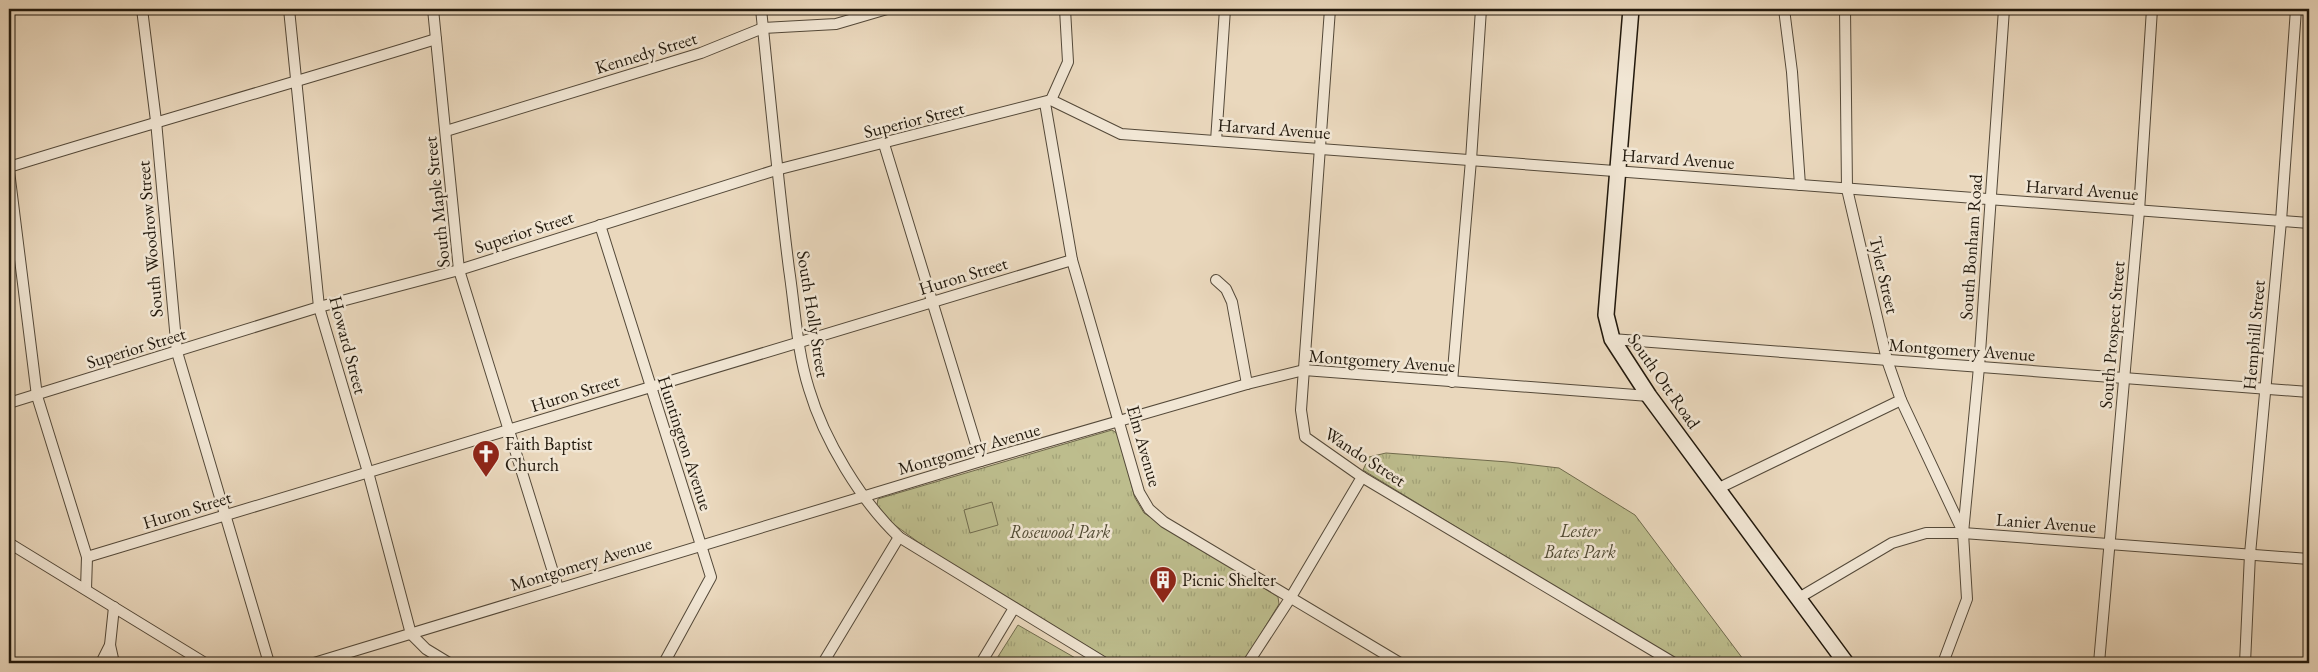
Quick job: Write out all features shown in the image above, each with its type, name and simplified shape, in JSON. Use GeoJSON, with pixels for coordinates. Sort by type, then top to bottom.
{"type":"FeatureCollection","features":[{"type":"Feature","properties":{"kind":"street","name":"South Woodrow Street"},"geometry":{"type":"LineString","coordinates":[[142,9],[156,121],[177,352],[270,663]]}},
{"type":"Feature","properties":{"kind":"street","name":"Howard Street"},"geometry":{"type":"LineString","coordinates":[[289,9],[318,307],[368,472],[411,634]]}},
{"type":"Feature","properties":{"kind":"street","name":"South Maple Street"},"geometry":{"type":"LineString","coordinates":[[433,9],[459,270],[558,588]]}},
{"type":"Feature","properties":{"kind":"street","name":"South Holly Street"},"geometry":{"type":"LineString","coordinates":[[761,9],[776,170],[799,342],[809,389],[824,430],[864,497],[885,523],[900,537],[1105,663]]}},
{"type":"Feature","properties":{"kind":"street","name":"Kennedy Street"},"geometry":{"type":"LineString","coordinates":[[446,132],[701,53],[763,28],[836,24],[887,9]]}},
{"type":"Feature","properties":{"kind":"street"},"geometry":{"type":"LineString","coordinates":[[1048,102],[1068,62],[1065,9]]}},
{"type":"Feature","properties":{"kind":"street"},"geometry":{"type":"LineString","coordinates":[[1216,141],[1225,9]]}},
{"type":"Feature","properties":{"kind":"street","name":"Wando Street"},"geometry":{"type":"LineString","coordinates":[[1330,9],[1301,410],[1305,438],[1362,477],[1674,663]]}},
{"type":"Feature","properties":{"kind":"street"},"geometry":{"type":"LineString","coordinates":[[1452,382],[1471,160],[1481,9]]}},
{"type":"Feature","properties":{"kind":"street","name":"South Ott Road"},"geometry":{"type":"LineString","coordinates":[[1630,9],[1619,171],[1606,316],[1612,339],[1649,396],[1846,663]]}},
{"type":"Feature","properties":{"kind":"street"},"geometry":{"type":"LineString","coordinates":[[1784,9],[1792,72],[1800,185]]}},
{"type":"Feature","properties":{"kind":"street","name":"Tyler Street"},"geometry":{"type":"LineString","coordinates":[[1846,9],[1847,189],[1887,360],[1901,400],[1963,533]]}},
{"type":"Feature","properties":{"kind":"street","name":"South Bonham Road"},"geometry":{"type":"LineString","coordinates":[[1943,663],[1967,599],[1963,533],[1979,367],[2004,9]]}},
{"type":"Feature","properties":{"kind":"street","name":"South Prospect Street"},"geometry":{"type":"LineString","coordinates":[[2099,663],[2139,211],[2152,9]]}},
{"type":"Feature","properties":{"kind":"street","name":"Hemphill Street"},"geometry":{"type":"LineString","coordinates":[[2245,663],[2250,554],[2258,491],[2265,389],[2281,221],[2296,9]]}},
{"type":"Feature","properties":{"kind":"street"},"geometry":{"type":"LineString","coordinates":[[86,589],[87,557],[37,396],[9,169],[156,121],[296,82],[436,39]]}},
{"type":"Feature","properties":{"kind":"street","name":"Harvard Avenue"},"geometry":{"type":"LineString","coordinates":[[1048,102],[1121,134],[2309,224]]}},
{"type":"Feature","properties":{"kind":"street","name":"Superior Street"},"geometry":{"type":"LineString","coordinates":[[9,404],[318,307],[459,270],[776,170],[1048,102]]}},
{"type":"Feature","properties":{"kind":"street","name":"Elm Avenue"},"geometry":{"type":"LineString","coordinates":[[1048,102],[1072,260],[1139,492],[1149,509],[1164,522],[1400,663]]}},
{"type":"Feature","properties":{"kind":"street"},"geometry":{"type":"LineString","coordinates":[[884,144],[981,461]]}},
{"type":"Feature","properties":{"kind":"street","name":"Huntington Avenue"},"geometry":{"type":"LineString","coordinates":[[600,224],[711,578],[664,663]]}},
{"type":"Feature","properties":{"kind":"street","name":"Huron Street"},"geometry":{"type":"LineString","coordinates":[[87,557],[1072,260]]}},
{"type":"Feature","properties":{"kind":"street"},"geometry":{"type":"LineString","coordinates":[[1216,280],[1226,289],[1232,302],[1247,384]]}},
{"type":"Feature","properties":{"kind":"street","name":"Montgomery Avenue"},"geometry":{"type":"LineString","coordinates":[[1612,339],[2309,392]]}},
{"type":"Feature","properties":{"kind":"street","name":"Montgomery Avenue"},"geometry":{"type":"LineString","coordinates":[[314,663],[981,461],[1247,384],[1304,370],[1649,396]]}},
{"type":"Feature","properties":{"kind":"street"},"geometry":{"type":"LineString","coordinates":[[1717,489],[1901,400]]}},
{"type":"Feature","properties":{"kind":"street"},"geometry":{"type":"LineString","coordinates":[[1248,663],[1291,597],[1362,477]]}},
{"type":"Feature","properties":{"kind":"street","name":"Lanier Avenue"},"geometry":{"type":"LineString","coordinates":[[1797,598],[1892,543],[1926,532],[1963,533],[2309,559]]}},
{"type":"Feature","properties":{"kind":"street"},"geometry":{"type":"LineString","coordinates":[[823,663],[900,537]]}},
{"type":"Feature","properties":{"kind":"street"},"geometry":{"type":"LineString","coordinates":[[9,544],[205,663]]}},
{"type":"Feature","properties":{"kind":"street"},"geometry":{"type":"LineString","coordinates":[[114,607],[110,645],[114,663]]}},
{"type":"Feature","properties":{"kind":"street"},"geometry":{"type":"LineString","coordinates":[[981,663],[1014,608]]}},
{"type":"Feature","properties":{"kind":"street"},"geometry":{"type":"LineString","coordinates":[[411,634],[426,649],[449,663]]}},
{"type":"Feature","properties":{"kind":"street"},"geometry":{"type":"LineString","coordinates":[[101,663],[110,645]]}},
{"type":"Feature","properties":{"kind":"green space","name":"Rosewood Park"},"geometry":{"type":"Polygon","coordinates":[[[1112,430],[1118,434],[1135,498],[1144,513],[1278,597],[1279,604],[1243,663],[1115,663],[929,550],[892,523],[877,505],[878,499],[881,498],[1112,430]]]}},
{"type":"Feature","properties":{"kind":"green space","name":"Lester Bates Park"},"geometry":{"type":"Polygon","coordinates":[[[1386,453],[1508,462],[1559,468],[1635,515],[1746,663],[1679,663],[1363,470],[1369,457],[1386,453]]]}},
{"type":"Feature","properties":{"kind":"green space"},"geometry":{"type":"Polygon","coordinates":[[[992,502],[998,525],[970,533],[964,510],[992,502]]]}},
{"type":"Feature","properties":{"kind":"green space"},"geometry":{"type":"Polygon","coordinates":[[[1018,625],[1084,663],[994,663],[1018,625]]]}},
{"type":"Feature","properties":{"kind":"place","name":"Faith Baptist Church"},"geometry":{"type":"Point","coordinates":[486,478]}},
{"type":"Feature","properties":{"kind":"place","name":"Picnic Shelter"},"geometry":{"type":"Point","coordinates":[1163,604]}}]}
